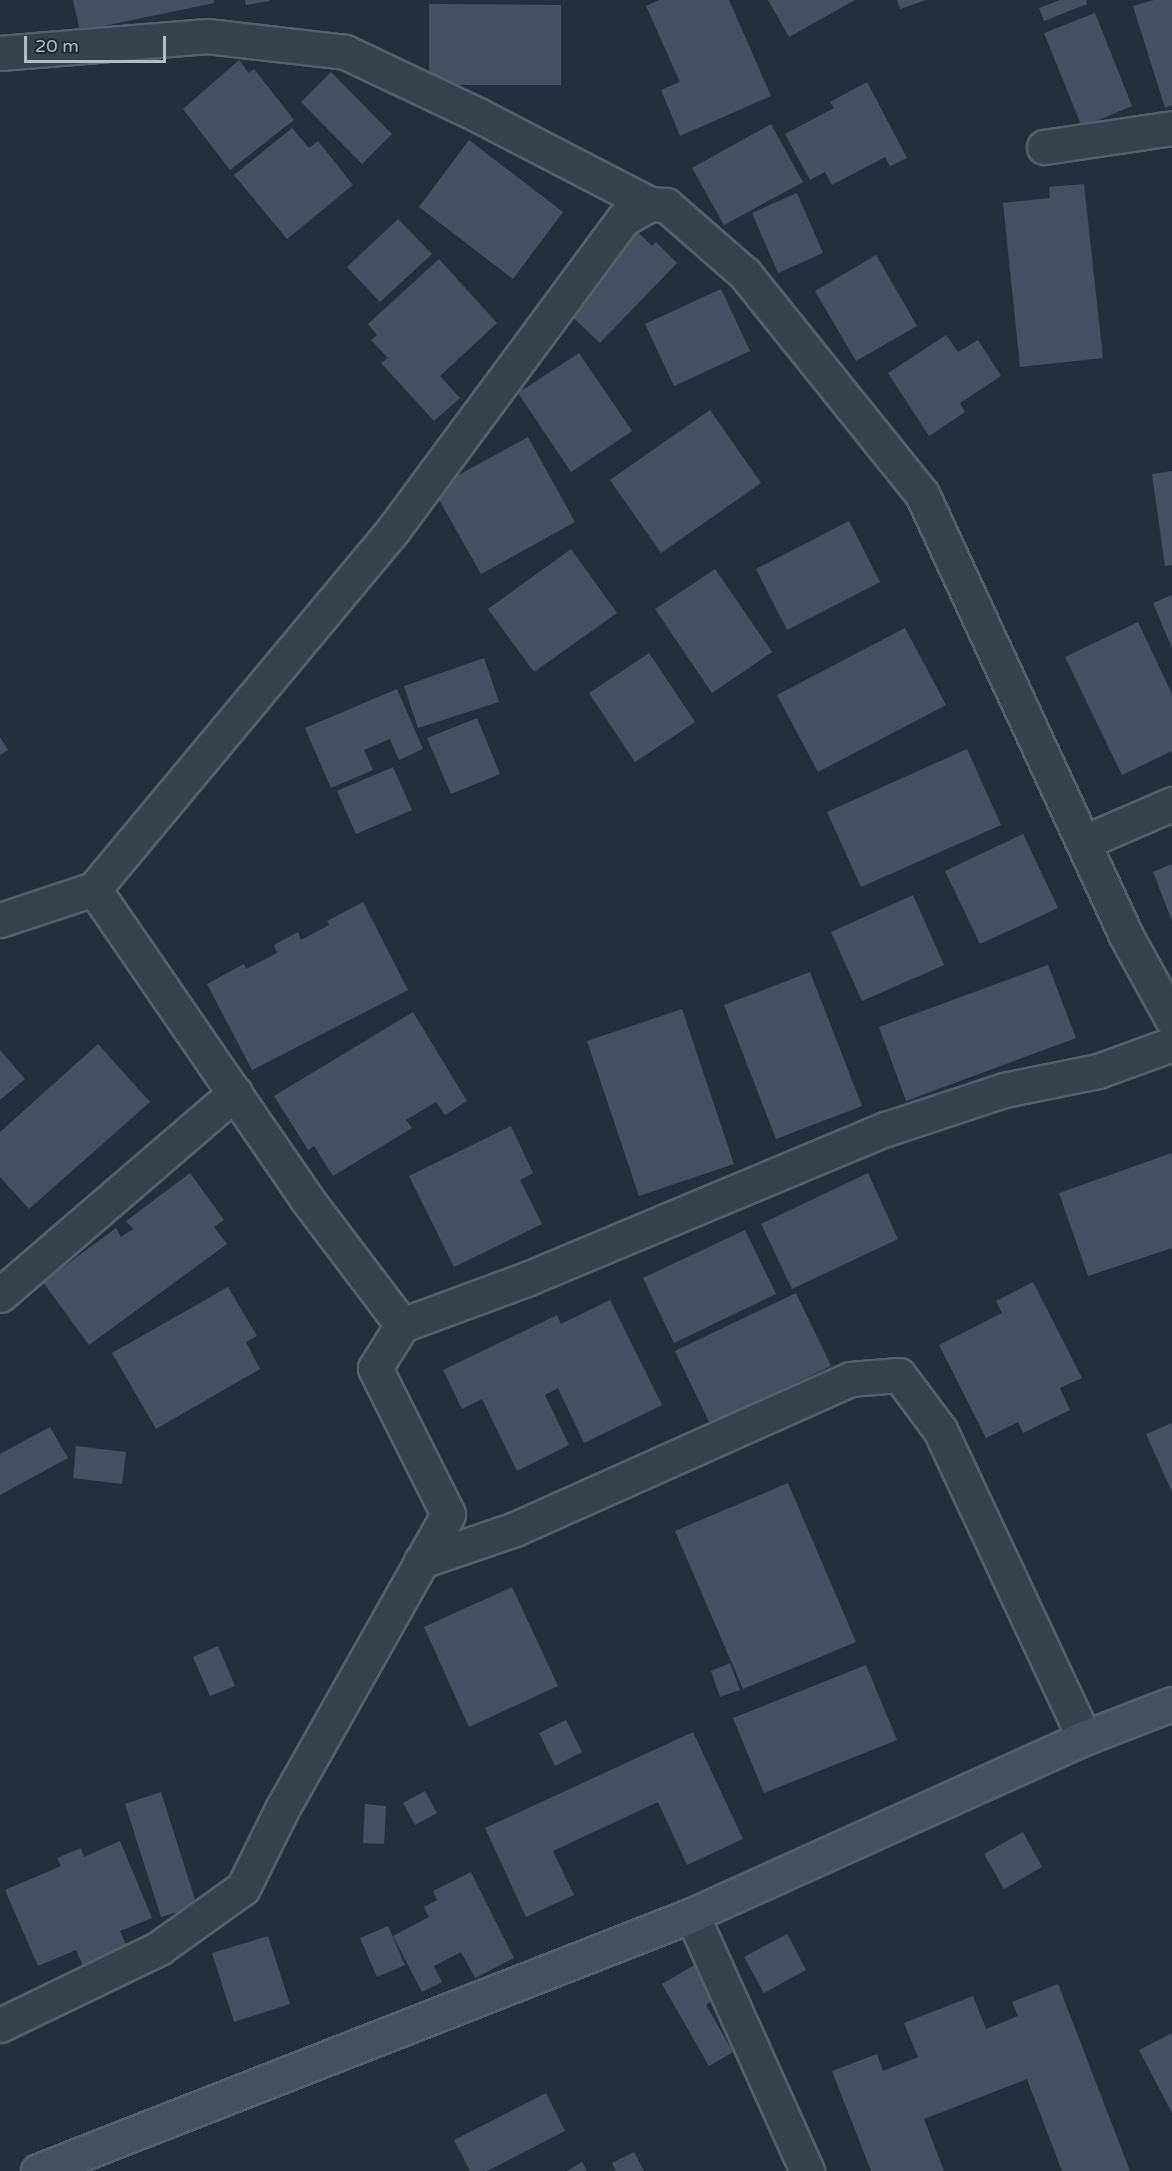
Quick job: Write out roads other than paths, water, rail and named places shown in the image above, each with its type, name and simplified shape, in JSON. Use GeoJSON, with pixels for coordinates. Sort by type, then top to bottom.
{"type":"FeatureCollection","features":[{"type":"Feature","properties":{"kind":"street"},"geometry":{"type":"LineString","coordinates":[[0,53],[207,36],[345,52],[478,115],[650,204],[666,205],[745,274],[922,494],[1125,934],[1172,1019]]}},
{"type":"Feature","properties":{"kind":"street"},"geometry":{"type":"LineString","coordinates":[[1044,147],[1172,128]]}},
{"type":"Feature","properties":{"kind":"street"},"geometry":{"type":"LineString","coordinates":[[0,920],[94,889],[393,530],[623,219],[650,204]]}},
{"type":"Feature","properties":{"kind":"street"},"geometry":{"type":"LineString","coordinates":[[1084,842],[1172,804]]}},
{"type":"Feature","properties":{"kind":"street"},"geometry":{"type":"LineString","coordinates":[[94,889],[306,1198],[402,1325]]}},
{"type":"Feature","properties":{"kind":"street"},"geometry":{"type":"LineString","coordinates":[[0,2025],[159,1948],[243,1888],[282,1809],[448,1514],[375,1368],[402,1325],[529,1278],[886,1129],[1005,1090],[1098,1071],[1172,1044]]}},
{"type":"Feature","properties":{"kind":"street"},"geometry":{"type":"LineString","coordinates":[[0,1295],[235,1093]]}},
{"type":"Feature","properties":{"kind":"street"},"geometry":{"type":"LineString","coordinates":[[421,1561],[515,1529],[850,1379],[899,1375],[940,1430],[1084,1738]]}},
{"type":"Feature","properties":{"kind":"street"},"geometry":{"type":"LineString","coordinates":[[38,2171],[692,1915],[1084,1738],[1172,1704]]}},
{"type":"Feature","properties":{"kind":"street"},"geometry":{"type":"LineString","coordinates":[[692,1915],[807,2171]]}}]}
